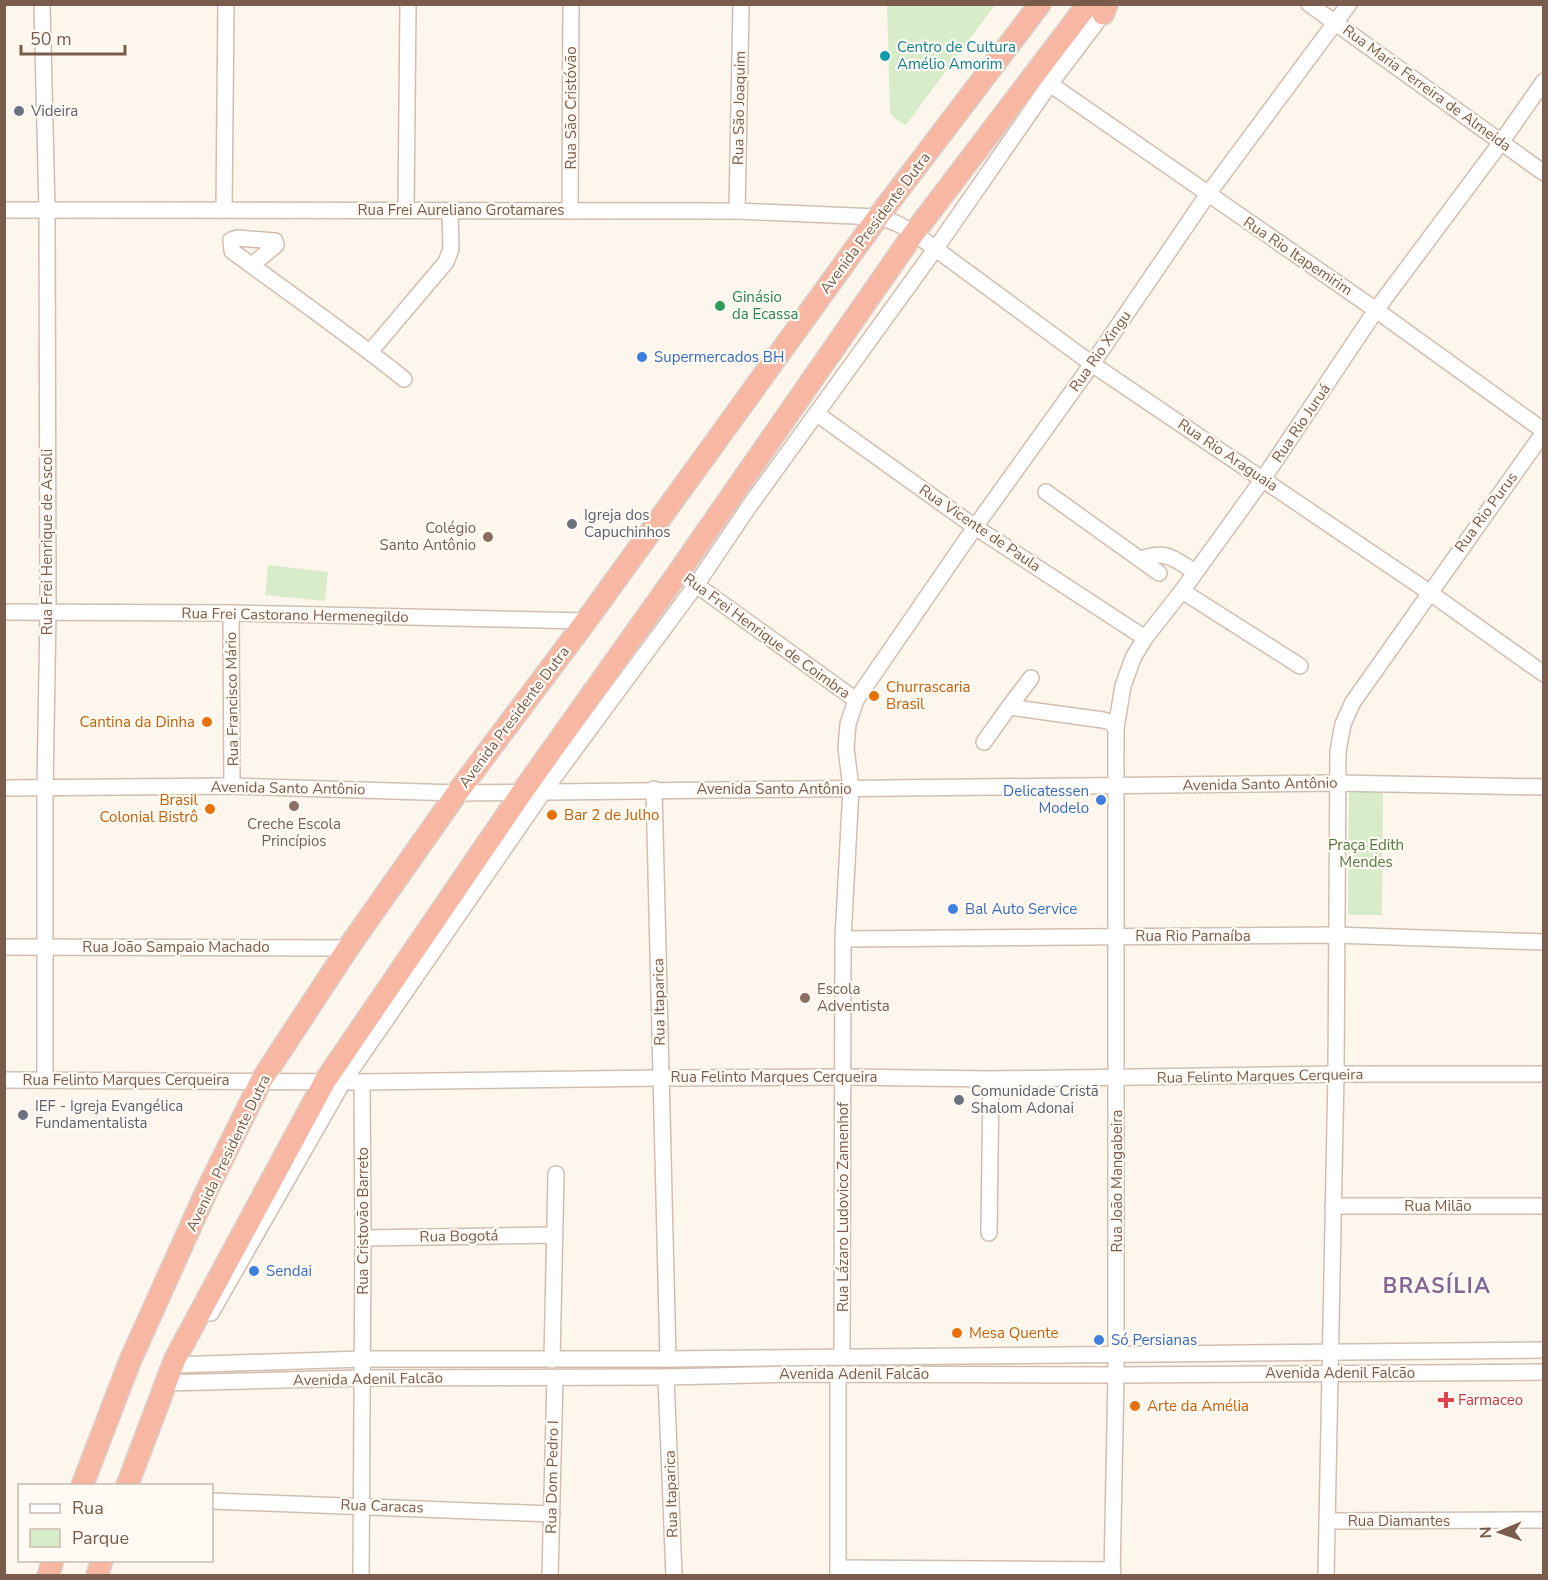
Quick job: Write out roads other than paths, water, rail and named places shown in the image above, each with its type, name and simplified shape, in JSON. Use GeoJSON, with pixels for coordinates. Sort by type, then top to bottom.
{"type":"FeatureCollection","features":[{"type":"Feature","properties":{"kind":"highway","name":"Avenida Presidente Dutra"},"geometry":{"type":"LineString","coordinates":[[82,1484],[130,1361],[207,1190],[261,1081],[348,948],[457,793],[586,621],[878,217],[1040,4]]}},
{"type":"Feature","properties":{"kind":"highway"},"geometry":{"type":"LineString","coordinates":[[127,1484],[171,1369],[334,1082],[523,791],[678,573],[739,502],[851,325],[914,233],[1015,117],[1102,7]]}},
{"type":"Feature","properties":{"kind":"street","name":"Rua Frei Henrique de Ascoli"},"geometry":{"type":"LineString","coordinates":[[42,4],[47,210],[48,612],[45,788],[45,1080]]}},
{"type":"Feature","properties":{"kind":"street"},"geometry":{"type":"LineString","coordinates":[[224,210],[226,4]]}},
{"type":"Feature","properties":{"kind":"street"},"geometry":{"type":"LineString","coordinates":[[406,210],[408,4]]}},
{"type":"Feature","properties":{"kind":"street","name":"Rua São Cristóvão"},"geometry":{"type":"LineString","coordinates":[[570,210],[571,4]]}},
{"type":"Feature","properties":{"kind":"street","name":"Rua São Joaquim"},"geometry":{"type":"LineString","coordinates":[[737,211],[741,4]]}},
{"type":"Feature","properties":{"kind":"street","name":"Rua Maria Ferreira de Almeida"},"geometry":{"type":"LineString","coordinates":[[1309,4],[1544,172]]}},
{"type":"Feature","properties":{"kind":"street","name":"Rua Rio Xingu"},"geometry":{"type":"LineString","coordinates":[[856,700],[975,526],[1092,364],[1208,194],[1349,4]]}},
{"type":"Feature","properties":{"kind":"street"},"geometry":{"type":"LineString","coordinates":[[334,1082],[696,585],[739,502],[817,414],[936,248],[1015,117],[1050,84],[1102,7]]}},
{"type":"Feature","properties":{"kind":"street","name":"Rua Rio Juruá"},"geometry":{"type":"LineString","coordinates":[[1116,786],[1116,728],[1123,686],[1133,658],[1145,638],[1263,479],[1376,310],[1544,81]]}},
{"type":"Feature","properties":{"kind":"street","name":"Rua Rio Itapemirim"},"geometry":{"type":"LineString","coordinates":[[1050,84],[1376,310],[1544,431]]}},
{"type":"Feature","properties":{"kind":"street","name":"Rua Frei Aureliano Grotamares"},"geometry":{"type":"LineString","coordinates":[[4,210],[737,211],[878,217],[896,223],[914,233]]}},
{"type":"Feature","properties":{"kind":"street"},"geometry":{"type":"LineString","coordinates":[[370,352],[446,262],[451,249],[450,211]]}},
{"type":"Feature","properties":{"kind":"street","name":"Rua Rio Araguaia"},"geometry":{"type":"LineString","coordinates":[[914,233],[1092,364],[1429,592],[1544,674]]}},
{"type":"Feature","properties":{"kind":"street"},"geometry":{"type":"LineString","coordinates":[[252,265],[404,379]]}},
{"type":"Feature","properties":{"kind":"street"},"geometry":{"type":"LineString","coordinates":[[851,325],[870,341]]}},
{"type":"Feature","properties":{"kind":"street","name":"Rua Vicente de Paula"},"geometry":{"type":"LineString","coordinates":[[817,414],[975,526],[1145,638]]}},
{"type":"Feature","properties":{"kind":"street","name":"Rua Rio Purus"},"geometry":{"type":"LineString","coordinates":[[1326,1575],[1336,1074],[1337,783],[1338,751],[1343,724],[1353,702],[1544,431]]}},
{"type":"Feature","properties":{"kind":"street"},"geometry":{"type":"LineString","coordinates":[[1046,492],[1159,573]]}},
{"type":"Feature","properties":{"kind":"street"},"geometry":{"type":"LineString","coordinates":[[1140,559],[1153,554],[1168,555],[1195,572]]}},
{"type":"Feature","properties":{"kind":"street","name":"Rua Frei Henrique de Coimbra"},"geometry":{"type":"LineString","coordinates":[[678,573],[856,700]]}},
{"type":"Feature","properties":{"kind":"street"},"geometry":{"type":"LineString","coordinates":[[1182,591],[1300,666]]}},
{"type":"Feature","properties":{"kind":"street","name":"Rua Frei Castorano Hermenegildo"},"geometry":{"type":"LineString","coordinates":[[4,612],[231,613],[586,621]]}},
{"type":"Feature","properties":{"kind":"street","name":"Rua Francisco Mário"},"geometry":{"type":"LineString","coordinates":[[231,613],[232,786]]}},
{"type":"Feature","properties":{"kind":"street"},"geometry":{"type":"LineString","coordinates":[[984,742],[1031,678]]}},
{"type":"Feature","properties":{"kind":"street","name":"Rua Lázaro Ludovico Zamenhof"},"geometry":{"type":"LineString","coordinates":[[842,1356],[843,939],[851,788],[846,748],[848,724],[856,700]]}},
{"type":"Feature","properties":{"kind":"street"},"geometry":{"type":"LineString","coordinates":[[1010,706],[1103,720],[1116,728]]}},
{"type":"Feature","properties":{"kind":"street","name":"Avenida Santo Antônio"},"geometry":{"type":"LineString","coordinates":[[4,788],[232,786],[457,793],[1337,783],[1544,787]]}},
{"type":"Feature","properties":{"kind":"street","name":"Rua João Mangabeira"},"geometry":{"type":"LineString","coordinates":[[1112,1573],[1116,1375],[1116,786]]}},
{"type":"Feature","properties":{"kind":"street","name":"Rua Itaparica"},"geometry":{"type":"LineString","coordinates":[[654,789],[668,1359]]}},
{"type":"Feature","properties":{"kind":"street","name":"Rua Rio Parnaíba"},"geometry":{"type":"LineString","coordinates":[[843,939],[1336,935],[1544,942]]}},
{"type":"Feature","properties":{"kind":"street","name":"Rua João Sampaio Machado"},"geometry":{"type":"LineString","coordinates":[[4,947],[348,948]]}},
{"type":"Feature","properties":{"kind":"street","name":"Rua Felinto Marques Cerqueira"},"geometry":{"type":"LineString","coordinates":[[4,1080],[362,1082],[661,1078],[991,1079],[1336,1074],[1544,1074]]}},
{"type":"Feature","properties":{"kind":"street"},"geometry":{"type":"LineString","coordinates":[[989,1233],[991,1079]]}},
{"type":"Feature","properties":{"kind":"street","name":"Rua Cristovão Barreto"},"geometry":{"type":"LineString","coordinates":[[361,1575],[362,1082]]}},
{"type":"Feature","properties":{"kind":"street"},"geometry":{"type":"LineString","coordinates":[[552,1359],[556,1174]]}},
{"type":"Feature","properties":{"kind":"street","name":"Rua Milão"},"geometry":{"type":"LineString","coordinates":[[1334,1206],[1544,1206]]}},
{"type":"Feature","properties":{"kind":"street","name":"Rua Bogotá"},"geometry":{"type":"LineString","coordinates":[[363,1238],[554,1235]]}},
{"type":"Feature","properties":{"kind":"street","name":"Avenida Adenil Falcão"},"geometry":{"type":"LineString","coordinates":[[171,1369],[362,1359],[668,1359],[1544,1350]]}},
{"type":"Feature","properties":{"kind":"street"},"geometry":{"type":"LineString","coordinates":[[1423,1351],[1424,1372]]}},
{"type":"Feature","properties":{"kind":"street"},"geometry":{"type":"LineString","coordinates":[[938,1356],[938,1374]]}},
{"type":"Feature","properties":{"kind":"street"},"geometry":{"type":"LineString","coordinates":[[433,1360],[434,1378]]}},
{"type":"Feature","properties":{"kind":"street","name":"Avenida Adenil Falcão"},"geometry":{"type":"LineString","coordinates":[[171,1369],[363,1378],[1544,1372]]}},
{"type":"Feature","properties":{"kind":"street"},"geometry":{"type":"LineString","coordinates":[[838,1374],[838,1572],[1112,1573]]}},
{"type":"Feature","properties":{"kind":"street","name":"Rua Itaparica"},"geometry":{"type":"LineString","coordinates":[[666,1377],[674,1575]]}},
{"type":"Feature","properties":{"kind":"street","name":"Rua Dom Pedro I"},"geometry":{"type":"LineString","coordinates":[[550,1575],[555,1378]]}},
{"type":"Feature","properties":{"kind":"street","name":"Rua Caracas"},"geometry":{"type":"LineString","coordinates":[[213,1501],[552,1514]]}},
{"type":"Feature","properties":{"kind":"street","name":"Rua Diamantes"},"geometry":{"type":"LineString","coordinates":[[1327,1521],[1544,1520]]}},
{"type":"Feature","properties":{"kind":"place","name":"Centro de Cultura Amélio Amorim"},"geometry":{"type":"Point","coordinates":[885,56]}},
{"type":"Feature","properties":{"kind":"place","name":"Videira"},"geometry":{"type":"Point","coordinates":[19,111]}},
{"type":"Feature","properties":{"kind":"place","name":"Ginásio da Ecassa"},"geometry":{"type":"Point","coordinates":[720,306]}},
{"type":"Feature","properties":{"kind":"place","name":"Supermercados BH"},"geometry":{"type":"Point","coordinates":[642,357]}},
{"type":"Feature","properties":{"kind":"place","name":"Igreja dos Capuchinhos"},"geometry":{"type":"Point","coordinates":[572,524]}},
{"type":"Feature","properties":{"kind":"place","name":"Colégio Santo Antônio"},"geometry":{"type":"Point","coordinates":[488,537]}},
{"type":"Feature","properties":{"kind":"place","name":"Churrascaria Brasil"},"geometry":{"type":"Point","coordinates":[874,696]}},
{"type":"Feature","properties":{"kind":"place","name":"Cantina da Dinha"},"geometry":{"type":"Point","coordinates":[207,722]}},
{"type":"Feature","properties":{"kind":"place","name":"Delicatessen Modelo"},"geometry":{"type":"Point","coordinates":[1101,800]}},
{"type":"Feature","properties":{"kind":"place","name":"Creche Escola Princípios"},"geometry":{"type":"Point","coordinates":[294,806]}},
{"type":"Feature","properties":{"kind":"place","name":"Brasil Colonial Bistrô"},"geometry":{"type":"Point","coordinates":[210,809]}},
{"type":"Feature","properties":{"kind":"place","name":"Bar 2 de Julho"},"geometry":{"type":"Point","coordinates":[552,815]}},
{"type":"Feature","properties":{"kind":"place","name":"Bal Auto Service"},"geometry":{"type":"Point","coordinates":[953,909]}},
{"type":"Feature","properties":{"kind":"place","name":"Escola Adventista"},"geometry":{"type":"Point","coordinates":[805,998]}},
{"type":"Feature","properties":{"kind":"place","name":"Comunidade Cristã Shalom Adonai"},"geometry":{"type":"Point","coordinates":[959,1100]}},
{"type":"Feature","properties":{"kind":"place","name":"IEF - Igreja Evangélica Fundamentalista"},"geometry":{"type":"Point","coordinates":[23,1115]}},
{"type":"Feature","properties":{"kind":"place","name":"Sendai"},"geometry":{"type":"Point","coordinates":[254,1271]}},
{"type":"Feature","properties":{"kind":"place","name":"Mesa Quente"},"geometry":{"type":"Point","coordinates":[957,1333]}},
{"type":"Feature","properties":{"kind":"place","name":"Só Persianas"},"geometry":{"type":"Point","coordinates":[1099,1340]}},
{"type":"Feature","properties":{"kind":"place","name":"Farmaceo"},"geometry":{"type":"Point","coordinates":[1446,1400]}},
{"type":"Feature","properties":{"kind":"place","name":"Arte da Amélia"},"geometry":{"type":"Point","coordinates":[1135,1406]}},
{"type":"Feature","properties":{"kind":"district","name":"BRASÍLIA"},"geometry":{"type":"Point","coordinates":[1437,1286]}},
{"type":"Feature","properties":{"kind":"park label","name":"Praça Edith Mendes"},"geometry":{"type":"Point","coordinates":[1366,854]}}]}
